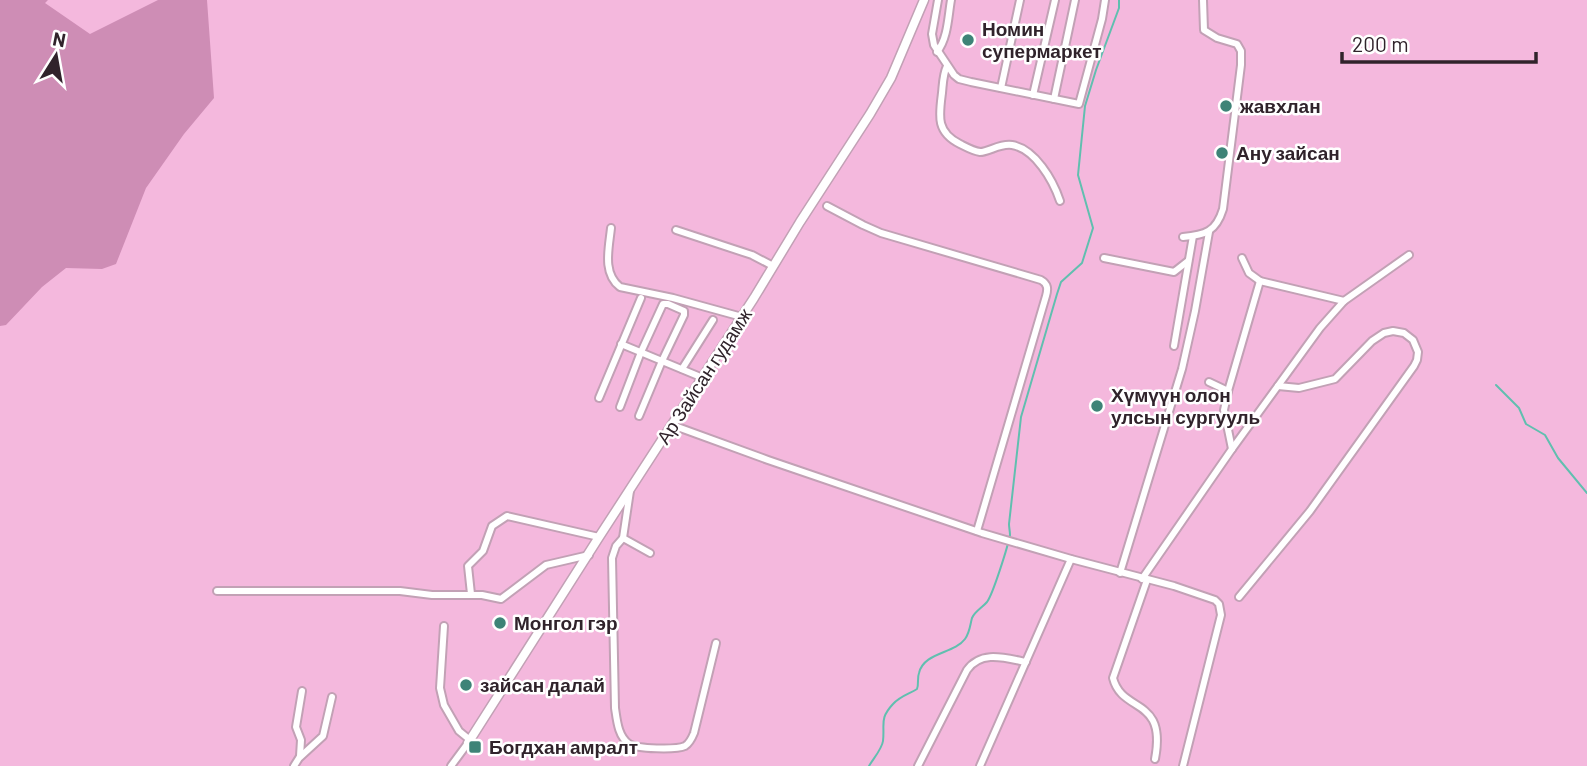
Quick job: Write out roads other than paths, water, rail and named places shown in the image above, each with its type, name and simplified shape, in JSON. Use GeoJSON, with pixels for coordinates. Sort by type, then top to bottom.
{"type":"FeatureCollection","features":[{"type":"Feature","properties":{"kind":"street","name":"Ар Зайсан гудамж"},"geometry":{"type":"LineString","coordinates":[[469,741],[742,317],[888,84],[924,0]]}},
{"type":"Feature","properties":{"kind":"street"},"geometry":{"type":"LineString","coordinates":[[939,0],[932,38],[937,52],[959,79],[1079,104],[1105,0]]}},
{"type":"Feature","properties":{"kind":"street"},"geometry":{"type":"LineString","coordinates":[[937,52],[942,46],[951,0]]}},
{"type":"Feature","properties":{"kind":"street"},"geometry":{"type":"LineString","coordinates":[[1001,88],[1020,0]]}},
{"type":"Feature","properties":{"kind":"street"},"geometry":{"type":"LineString","coordinates":[[1033,94],[1055,0]]}},
{"type":"Feature","properties":{"kind":"street"},"geometry":{"type":"LineString","coordinates":[[1054,99],[1075,0]]}},
{"type":"Feature","properties":{"kind":"street"},"geometry":{"type":"LineString","coordinates":[[1183,237],[1209,232],[1219,222],[1223,209],[1241,51],[1237,44],[1217,38],[1204,30],[1203,0]]}},
{"type":"Feature","properties":{"kind":"street"},"geometry":{"type":"LineString","coordinates":[[947,66],[940,112],[946,135],[978,151],[984,152],[993,146],[1011,144],[1026,151],[1042,165],[1060,201]]}},
{"type":"Feature","properties":{"kind":"street"},"geometry":{"type":"LineString","coordinates":[[827,206],[881,233],[1045,282],[1046,296],[977,531]]}},
{"type":"Feature","properties":{"kind":"street"},"geometry":{"type":"LineString","coordinates":[[611,228],[609,276],[620,287],[742,317]]}},
{"type":"Feature","properties":{"kind":"street"},"geometry":{"type":"LineString","coordinates":[[676,230],[752,255],[773,266]]}},
{"type":"Feature","properties":{"kind":"street"},"geometry":{"type":"LineString","coordinates":[[1120,573],[1182,369],[1209,232]]}},
{"type":"Feature","properties":{"kind":"street"},"geometry":{"type":"LineString","coordinates":[[1174,346],[1193,236]]}},
{"type":"Feature","properties":{"kind":"street"},"geometry":{"type":"LineString","coordinates":[[1155,759],[1155,724],[1150,714],[1116,688],[1113,678],[1144,580],[1320,328],[1344,301],[1409,255]]}},
{"type":"Feature","properties":{"kind":"street"},"geometry":{"type":"LineString","coordinates":[[1104,258],[1174,272],[1189,260]]}},
{"type":"Feature","properties":{"kind":"street"},"geometry":{"type":"LineString","coordinates":[[1242,258],[1249,273],[1260,281],[1344,301]]}},
{"type":"Feature","properties":{"kind":"street"},"geometry":{"type":"LineString","coordinates":[[1233,449],[1224,410],[1227,391],[1260,281]]}},
{"type":"Feature","properties":{"kind":"street"},"geometry":{"type":"LineString","coordinates":[[599,398],[642,298]]}},
{"type":"Feature","properties":{"kind":"street"},"geometry":{"type":"LineString","coordinates":[[620,407],[663,304],[668,304],[685,313],[639,416]]}},
{"type":"Feature","properties":{"kind":"street"},"geometry":{"type":"LineString","coordinates":[[682,369],[713,320]]}},
{"type":"Feature","properties":{"kind":"street"},"geometry":{"type":"LineString","coordinates":[[1239,597],[1310,511],[1413,366],[1418,356],[1417,348],[1411,337],[1404,333],[1387,332],[1372,341],[1335,379],[1299,388],[1278,386]]}},
{"type":"Feature","properties":{"kind":"street"},"geometry":{"type":"LineString","coordinates":[[621,344],[703,378]]}},
{"type":"Feature","properties":{"kind":"street"},"geometry":{"type":"LineString","coordinates":[[1209,382],[1227,391]]}},
{"type":"Feature","properties":{"kind":"street"},"geometry":{"type":"LineString","coordinates":[[672,425],[1001,539],[1174,586],[1215,600],[1221,610],[1183,766]]}},
{"type":"Feature","properties":{"kind":"street"},"geometry":{"type":"LineString","coordinates":[[631,489],[623,538],[616,546],[612,558],[615,708],[621,734],[629,744],[640,748],[683,747],[690,742],[716,643]]}},
{"type":"Feature","properties":{"kind":"street"},"geometry":{"type":"LineString","coordinates":[[471,594],[468,566],[484,551],[492,526],[507,516],[599,537]]}},
{"type":"Feature","properties":{"kind":"street"},"geometry":{"type":"LineString","coordinates":[[623,538],[650,553]]}},
{"type":"Feature","properties":{"kind":"street"},"geometry":{"type":"LineString","coordinates":[[217,591],[400,591],[432,595],[471,594],[501,599],[545,565],[589,555]]}},
{"type":"Feature","properties":{"kind":"street"},"geometry":{"type":"LineString","coordinates":[[979,766],[1071,559]]}},
{"type":"Feature","properties":{"kind":"street"},"geometry":{"type":"LineString","coordinates":[[444,626],[440,688],[444,705],[458,731],[469,741],[451,766]]}},
{"type":"Feature","properties":{"kind":"street"},"geometry":{"type":"LineString","coordinates":[[918,766],[972,664],[987,657],[1026,662]]}},
{"type":"Feature","properties":{"kind":"street"},"geometry":{"type":"LineString","coordinates":[[299,758],[301,740],[296,727],[302,691]]}},
{"type":"Feature","properties":{"kind":"street"},"geometry":{"type":"LineString","coordinates":[[294,766],[323,736],[332,697]]}},
{"type":"Feature","properties":{"kind":"waterway"},"geometry":{"type":"LineString","coordinates":[[869,766],[882,744],[884,718],[889,709],[899,699],[917,689],[919,673],[927,661],[954,648],[965,639],[972,618],[987,602],[1000,570],[1010,535],[1021,417],[1061,282],[1082,263],[1093,228],[1078,175],[1085,106],[1119,8],[1119,0]]}},
{"type":"Feature","properties":{"kind":"waterway"},"geometry":{"type":"LineString","coordinates":[[1496,385],[1519,408],[1526,424],[1545,435],[1558,458],[1587,493]]}},
{"type":"Feature","properties":{"kind":"place","name":"Номин супермаркет"},"geometry":{"type":"Point","coordinates":[968,40]}},
{"type":"Feature","properties":{"kind":"place","name":"жавхлан"},"geometry":{"type":"Point","coordinates":[1226,106]}},
{"type":"Feature","properties":{"kind":"place","name":"Ану зайсан"},"geometry":{"type":"Point","coordinates":[1222,153]}},
{"type":"Feature","properties":{"kind":"place","name":"Хүмүүн олон улсын сургууль"},"geometry":{"type":"Point","coordinates":[1097,406]}},
{"type":"Feature","properties":{"kind":"place","name":"Монгол гэр"},"geometry":{"type":"Point","coordinates":[500,623]}},
{"type":"Feature","properties":{"kind":"place","name":"зайсан далай"},"geometry":{"type":"Point","coordinates":[466,685]}},
{"type":"Feature","properties":{"kind":"place","name":"Богдхан амралт"},"geometry":{"type":"Point","coordinates":[475,747]}}]}
